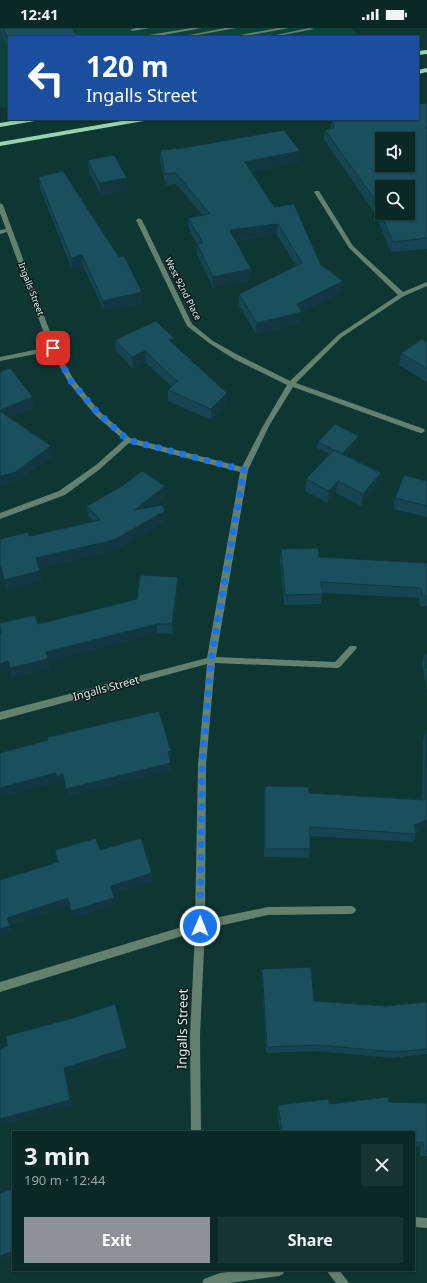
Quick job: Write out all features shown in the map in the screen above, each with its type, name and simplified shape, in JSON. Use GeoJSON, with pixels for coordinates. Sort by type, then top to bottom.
{"type":"FeatureCollection","features":[{"type":"Feature","properties":{"kind":"main road"},"geometry":{"type":"LineString","coordinates":[[0,125],[29,120]]}},
{"type":"Feature","properties":{"kind":"main road"},"geometry":{"type":"LineString","coordinates":[[0,144],[138,120]]}},
{"type":"Feature","properties":{"kind":"street"},"geometry":{"type":"LineString","coordinates":[[132,30],[148,28]]}},
{"type":"Feature","properties":{"kind":"street"},"geometry":{"type":"LineString","coordinates":[[149,36],[200,28]]}},
{"type":"Feature","properties":{"kind":"street"},"geometry":{"type":"LineString","coordinates":[[184,36],[234,28]]}},
{"type":"Feature","properties":{"kind":"street"},"geometry":{"type":"LineString","coordinates":[[237,36],[287,28]]}},
{"type":"Feature","properties":{"kind":"street"},"geometry":{"type":"LineString","coordinates":[[272,36],[312,29]]}},
{"type":"Feature","properties":{"kind":"street"},"geometry":{"type":"LineString","coordinates":[[317,192],[351,248],[402,295]]}},
{"type":"Feature","properties":{"kind":"street","name":"Ingalls Street"},"geometry":{"type":"LineString","coordinates":[[0,205],[53,348],[71,381],[98,413],[128,440],[244,470],[211,660],[202,765],[200,926],[195,1036],[196,1131]]}},
{"type":"Feature","properties":{"kind":"street","name":"West 92nd Place"},"geometry":{"type":"LineString","coordinates":[[139,220],[189,325],[211,342],[236,357],[292,384],[422,431]]}},
{"type":"Feature","properties":{"kind":"street"},"geometry":{"type":"LineString","coordinates":[[0,232],[9,230]]}},
{"type":"Feature","properties":{"kind":"street"},"geometry":{"type":"LineString","coordinates":[[244,470],[266,426],[292,384],[340,336],[402,295],[427,284]]}},
{"type":"Feature","properties":{"kind":"street"},"geometry":{"type":"LineString","coordinates":[[0,359],[53,348]]}},
{"type":"Feature","properties":{"kind":"street"},"geometry":{"type":"LineString","coordinates":[[0,516],[62,493],[98,467],[128,440]]}},
{"type":"Feature","properties":{"kind":"street","name":"Ingalls Street"},"geometry":{"type":"LineString","coordinates":[[0,716],[211,660],[337,665],[352,648]]}},
{"type":"Feature","properties":{"kind":"street"},"geometry":{"type":"LineString","coordinates":[[0,987],[200,926],[268,910],[351,910]]}},
{"type":"Feature","properties":{"kind":"street"},"geometry":{"type":"LineString","coordinates":[[415,1222],[427,1223]]}},
{"type":"Feature","properties":{"kind":"street"},"geometry":{"type":"LineString","coordinates":[[208,1283],[220,1277],[271,1271]]}},
{"type":"Feature","properties":{"kind":"street"},"geometry":{"type":"LineString","coordinates":[[333,1271],[343,1283]]}},
{"type":"Feature","properties":{"kind":"shaded area"},"geometry":{"type":"Polygon","coordinates":[[[0,28],[351,28],[359,36],[8,36],[8,107],[0,108],[0,28]]]}},
{"type":"Feature","properties":{"kind":"building"},"geometry":{"type":"Polygon","coordinates":[[[3,28],[72,28],[76,36],[8,36],[8,39],[3,28]]]}},
{"type":"Feature","properties":{"kind":"building"},"geometry":{"type":"Polygon","coordinates":[[[427,103],[427,127],[425,127],[427,129],[427,238],[393,242],[383,220],[415,220],[415,180],[375,180],[375,200],[325,130],[334,128],[332,120],[419,120],[419,104],[427,103]]]}},
{"type":"Feature","properties":{"kind":"building"},"geometry":{"type":"Polygon","coordinates":[[[284,130],[300,151],[245,162],[274,207],[294,204],[321,265],[343,281],[297,304],[302,312],[257,323],[239,294],[302,263],[278,224],[230,230],[251,269],[213,277],[197,244],[203,243],[188,218],[210,214],[176,173],[165,174],[160,150],[183,148],[284,130]]]}},
{"type":"Feature","properties":{"kind":"building"},"geometry":{"type":"Polygon","coordinates":[[[114,155],[127,178],[99,183],[88,160],[114,155]]]}},
{"type":"Feature","properties":{"kind":"building"},"geometry":{"type":"Polygon","coordinates":[[[63,171],[119,257],[124,256],[142,292],[103,301],[82,255],[71,258],[38,177],[63,171]]]}},
{"type":"Feature","properties":{"kind":"building"},"geometry":{"type":"Polygon","coordinates":[[[156,321],[174,338],[169,340],[227,393],[211,409],[168,390],[177,381],[145,351],[132,357],[115,340],[156,321]]]}},
{"type":"Feature","properties":{"kind":"building"},"geometry":{"type":"Polygon","coordinates":[[[422,339],[427,342],[427,369],[401,353],[422,339]]]}},
{"type":"Feature","properties":{"kind":"building"},"geometry":{"type":"Polygon","coordinates":[[[10,368],[33,397],[0,410],[0,372],[10,368]]]}},
{"type":"Feature","properties":{"kind":"building"},"geometry":{"type":"Polygon","coordinates":[[[0,411],[51,446],[14,473],[0,476],[0,411]]]}},
{"type":"Feature","properties":{"kind":"building"},"geometry":{"type":"Polygon","coordinates":[[[335,424],[359,436],[342,454],[318,442],[335,424]]]}},
{"type":"Feature","properties":{"kind":"building"},"geometry":{"type":"Polygon","coordinates":[[[334,450],[381,473],[363,494],[338,481],[329,491],[306,479],[334,450]]]}},
{"type":"Feature","properties":{"kind":"building"},"geometry":{"type":"Polygon","coordinates":[[[142,471],[165,486],[135,510],[162,505],[165,511],[114,540],[36,558],[40,571],[4,580],[1,567],[0,568],[0,539],[28,532],[30,536],[100,520],[87,506],[122,486],[142,471]]]}},
{"type":"Feature","properties":{"kind":"building"},"geometry":{"type":"Polygon","coordinates":[[[404,475],[427,481],[427,506],[395,498],[404,475]]]}},
{"type":"Feature","properties":{"kind":"building"},"geometry":{"type":"Polygon","coordinates":[[[318,548],[319,557],[427,563],[427,596],[422,596],[421,588],[321,582],[323,594],[285,595],[281,549],[318,548]]]}},
{"type":"Feature","properties":{"kind":"building"},"geometry":{"type":"Polygon","coordinates":[[[140,575],[178,577],[172,624],[157,624],[46,652],[48,659],[10,668],[8,661],[0,664],[0,623],[35,615],[38,624],[137,599],[140,575]]]}},
{"type":"Feature","properties":{"kind":"building"},"geometry":{"type":"Polygon","coordinates":[[[424,654],[427,654],[427,669],[424,654]]]}},
{"type":"Feature","properties":{"kind":"building"},"geometry":{"type":"Polygon","coordinates":[[[159,711],[171,751],[168,752],[171,763],[66,789],[63,774],[56,776],[56,773],[0,788],[0,753],[48,740],[48,737],[159,711]]]}},
{"type":"Feature","properties":{"kind":"building"},"geometry":{"type":"Polygon","coordinates":[[[426,730],[427,820],[414,825],[416,834],[310,827],[310,849],[265,849],[265,786],[309,787],[309,793],[425,800],[426,730]]]}},
{"type":"Feature","properties":{"kind":"building"},"geometry":{"type":"Polygon","coordinates":[[[96,838],[100,850],[141,838],[152,873],[111,886],[114,898],[71,911],[68,898],[7,918],[10,926],[0,929],[0,880],[58,862],[55,850],[96,838]]]}},
{"type":"Feature","properties":{"kind":"building"},"geometry":{"type":"Polygon","coordinates":[[[311,967],[314,1001],[385,1006],[427,1002],[427,1049],[394,1052],[318,1045],[267,1047],[262,969],[311,967]]]}},
{"type":"Feature","properties":{"kind":"building"},"geometry":{"type":"Polygon","coordinates":[[[115,1004],[127,1048],[64,1068],[70,1100],[0,1119],[0,1049],[7,1046],[6,1036],[73,1018],[115,1004]]]}},
{"type":"Feature","properties":{"kind":"building"},"geometry":{"type":"Polygon","coordinates":[[[388,1097],[389,1102],[427,1103],[427,1151],[424,1151],[423,1142],[415,1143],[415,1131],[282,1131],[278,1105],[329,1099],[329,1104],[388,1097]]]}},
{"type":"Feature","properties":{"kind":"building"},"geometry":{"type":"Polygon","coordinates":[[[12,1189],[12,1251],[0,1256],[0,1193],[12,1189]]]}},
{"type":"Feature","properties":{"kind":"route"},"geometry":{"type":"LineString","coordinates":[[53,348],[71,381],[98,413],[128,440],[244,470],[211,660],[202,765],[200,926]]}}]}
